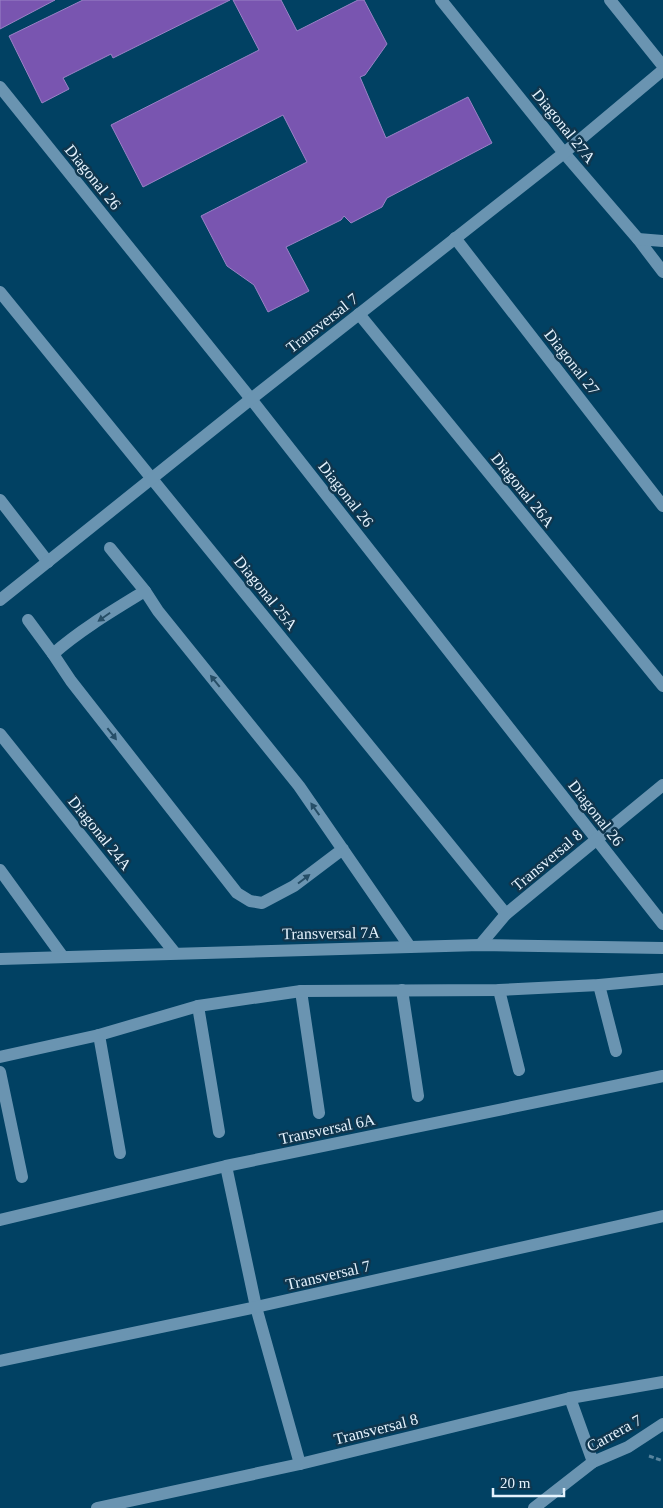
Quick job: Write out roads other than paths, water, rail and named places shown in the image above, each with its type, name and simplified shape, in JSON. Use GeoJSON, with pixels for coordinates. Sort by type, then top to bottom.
{"type":"FeatureCollection","features":[{"type":"Feature","properties":{"kind":"street","name":"Diagonal 27A"},"geometry":{"type":"LineString","coordinates":[[441,0],[663,272]]}},
{"type":"Feature","properties":{"kind":"street"},"geometry":{"type":"LineString","coordinates":[[610,0],[663,66]]}},
{"type":"Feature","properties":{"kind":"street","name":"Transversal 7"},"geometry":{"type":"LineString","coordinates":[[0,600],[564,153],[663,70]]}},
{"type":"Feature","properties":{"kind":"street","name":"Diagonal 26"},"geometry":{"type":"LineString","coordinates":[[0,87],[250,400],[663,924]]}},
{"type":"Feature","properties":{"kind":"street","name":"Diagonal 27"},"geometry":{"type":"LineString","coordinates":[[455,238],[663,506]]}},
{"type":"Feature","properties":{"kind":"street"},"geometry":{"type":"LineString","coordinates":[[638,239],[663,240]]}},
{"type":"Feature","properties":{"kind":"street","name":"Diagonal 25A"},"geometry":{"type":"LineString","coordinates":[[0,292],[506,914]]}},
{"type":"Feature","properties":{"kind":"street","name":"Diagonal 26A"},"geometry":{"type":"LineString","coordinates":[[359,314],[663,686]]}},
{"type":"Feature","properties":{"kind":"street"},"geometry":{"type":"LineString","coordinates":[[0,500],[48,562]]}},
{"type":"Feature","properties":{"kind":"street"},"geometry":{"type":"LineString","coordinates":[[110,548],[145,591],[158,611],[299,786],[410,947]]}},
{"type":"Feature","properties":{"kind":"street"},"geometry":{"type":"LineString","coordinates":[[53,654],[116,608],[145,591]]}},
{"type":"Feature","properties":{"kind":"street"},"geometry":{"type":"LineString","coordinates":[[28,620],[71,681],[237,893],[250,901],[262,903],[294,886],[343,849]]}},
{"type":"Feature","properties":{"kind":"street","name":"Diagonal 24A"},"geometry":{"type":"LineString","coordinates":[[0,734],[175,953]]}},
{"type":"Feature","properties":{"kind":"street","name":"Transversal 8"},"geometry":{"type":"LineString","coordinates":[[480,945],[506,914],[663,785]]}},
{"type":"Feature","properties":{"kind":"street"},"geometry":{"type":"LineString","coordinates":[[0,870],[63,957]]}},
{"type":"Feature","properties":{"kind":"street","name":"Transversal 7A"},"geometry":{"type":"LineString","coordinates":[[0,959],[480,945],[663,948]]}},
{"type":"Feature","properties":{"kind":"street"},"geometry":{"type":"LineString","coordinates":[[0,1057],[99,1035],[198,1006],[300,991],[499,990],[599,985],[663,979]]}},
{"type":"Feature","properties":{"kind":"street"},"geometry":{"type":"LineString","coordinates":[[599,985],[616,1051]]}},
{"type":"Feature","properties":{"kind":"street"},"geometry":{"type":"LineString","coordinates":[[402,990],[418,1096]]}},
{"type":"Feature","properties":{"kind":"street"},"geometry":{"type":"LineString","coordinates":[[499,990],[519,1070]]}},
{"type":"Feature","properties":{"kind":"street"},"geometry":{"type":"LineString","coordinates":[[300,991],[319,1113]]}},
{"type":"Feature","properties":{"kind":"street"},"geometry":{"type":"LineString","coordinates":[[198,1006],[219,1132]]}},
{"type":"Feature","properties":{"kind":"street"},"geometry":{"type":"LineString","coordinates":[[99,1035],[120,1153]]}},
{"type":"Feature","properties":{"kind":"street"},"geometry":{"type":"LineString","coordinates":[[0,1072],[22,1177]]}},
{"type":"Feature","properties":{"kind":"street","name":"Transversal 6A"},"geometry":{"type":"LineString","coordinates":[[0,1220],[226,1166],[663,1076]]}},
{"type":"Feature","properties":{"kind":"street"},"geometry":{"type":"LineString","coordinates":[[226,1166],[256,1308],[300,1464]]}},
{"type":"Feature","properties":{"kind":"street","name":"Transversal 7"},"geometry":{"type":"LineString","coordinates":[[0,1361],[256,1308],[663,1216]]}},
{"type":"Feature","properties":{"kind":"street","name":"Transversal 8"},"geometry":{"type":"LineString","coordinates":[[97,1508],[300,1464],[570,1398],[663,1382]]}},
{"type":"Feature","properties":{"kind":"street"},"geometry":{"type":"LineString","coordinates":[[570,1398],[593,1462]]}},
{"type":"Feature","properties":{"kind":"street","name":"Carrera 7"},"geometry":{"type":"LineString","coordinates":[[534,1508],[593,1462],[628,1447],[663,1424]]}}]}
